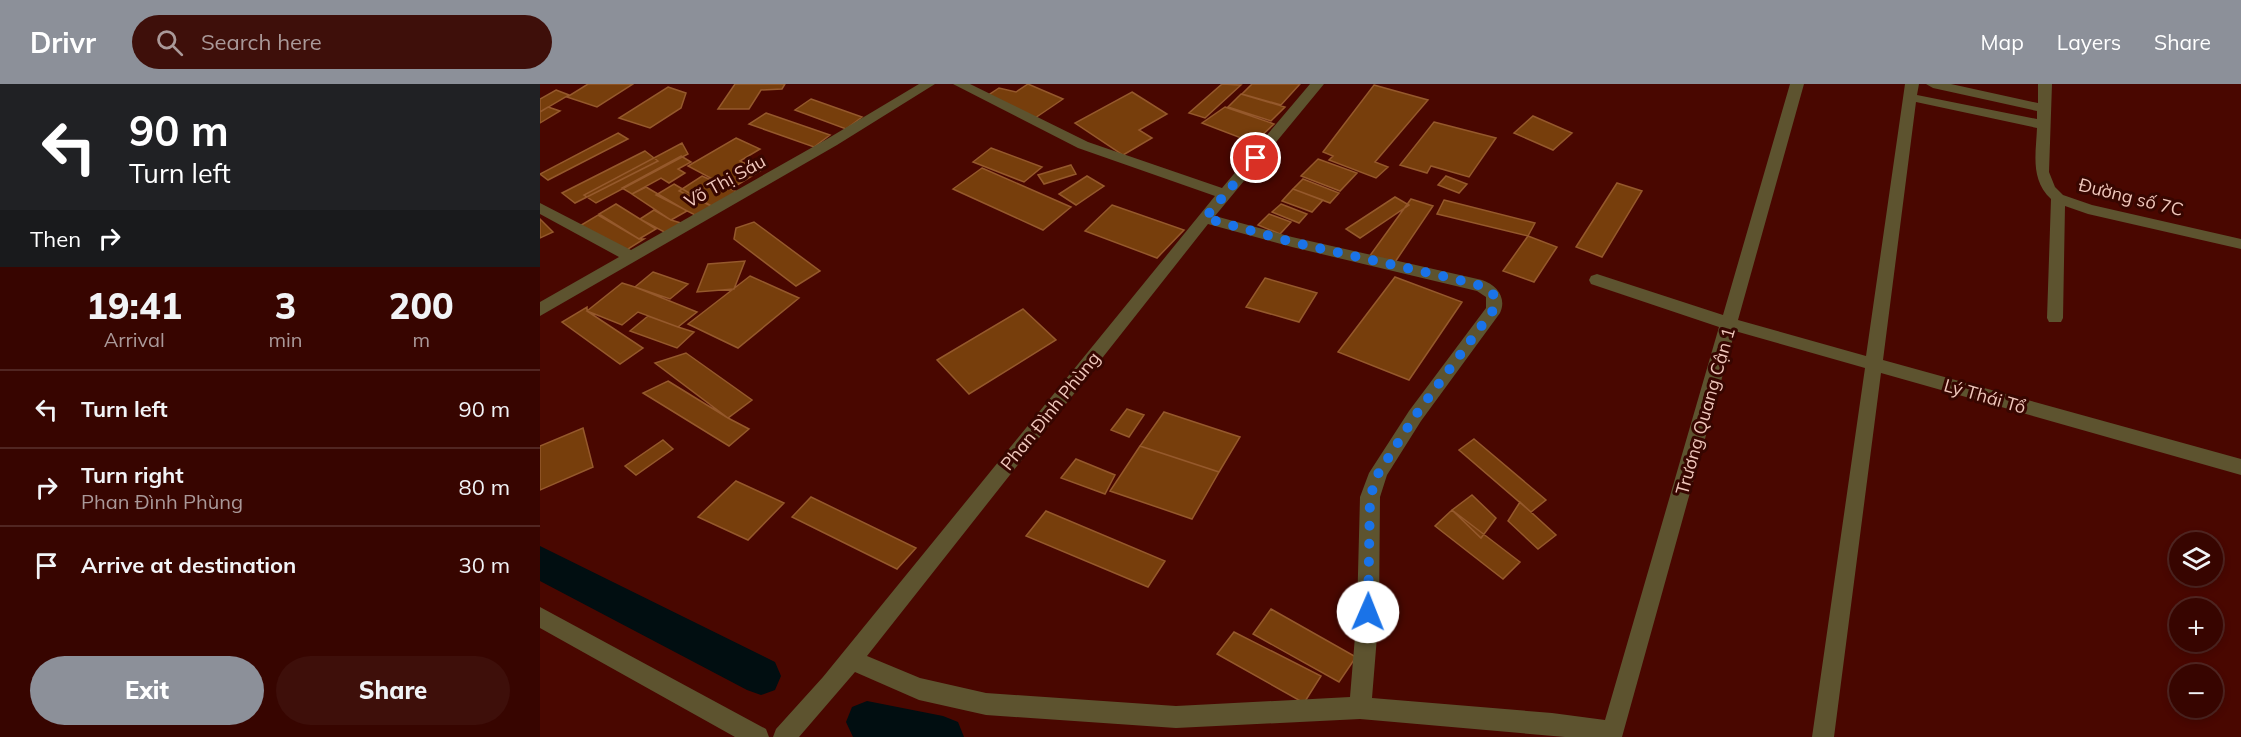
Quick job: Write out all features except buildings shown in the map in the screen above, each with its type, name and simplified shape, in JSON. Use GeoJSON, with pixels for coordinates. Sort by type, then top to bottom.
{"type":"FeatureCollection","features":[{"type":"Feature","properties":{"kind":"street","name":"Võ Thị Sáu"},"geometry":{"type":"LineString","coordinates":[[540,310],[630,256],[775,176],[928,84]]}},
{"type":"Feature","properties":{"kind":"street"},"geometry":{"type":"LineString","coordinates":[[960,84],[1083,144],[1226,195]]}},
{"type":"Feature","properties":{"kind":"street","name":"Phan Đình Phùng"},"geometry":{"type":"LineString","coordinates":[[784,737],[851,660],[1205,218],[1317,84]]}},
{"type":"Feature","properties":{"kind":"street","name":"Trương Quang Cận 1"},"geometry":{"type":"LineString","coordinates":[[1612,735],[1797,84]]}},
{"type":"Feature","properties":{"kind":"street"},"geometry":{"type":"LineString","coordinates":[[1933,84],[2044,108]]}},
{"type":"Feature","properties":{"kind":"street","name":"Đường số 7C"},"geometry":{"type":"LineString","coordinates":[[2046,84],[2042,172],[2049,189],[2058,198],[2088,208],[2241,244]]}},
{"type":"Feature","properties":{"kind":"street"},"geometry":{"type":"LineString","coordinates":[[1823,737],[1911,90],[2044,126]]}},
{"type":"Feature","properties":{"kind":"street"},"geometry":{"type":"LineString","coordinates":[[2055,318],[2058,198]]}},
{"type":"Feature","properties":{"kind":"street"},"geometry":{"type":"LineString","coordinates":[[540,208],[630,256]]}},
{"type":"Feature","properties":{"kind":"street"},"geometry":{"type":"LineString","coordinates":[[1205,218],[1292,242],[1482,286],[1494,295],[1494,309],[1415,416],[1378,474],[1370,497],[1368,612],[1360,708]]}},
{"type":"Feature","properties":{"kind":"street","name":"Lý Thái Tổ"},"geometry":{"type":"LineString","coordinates":[[1597,280],[1730,324],[2241,467]]}},
{"type":"Feature","properties":{"kind":"street"},"geometry":{"type":"LineString","coordinates":[[540,617],[758,737]]}},
{"type":"Feature","properties":{"kind":"street"},"geometry":{"type":"LineString","coordinates":[[851,660],[919,689],[986,704],[1176,717],[1360,708],[1552,724],[1612,735]]}},
{"type":"Feature","properties":{"kind":"waterway"},"geometry":{"type":"LineString","coordinates":[[540,562],[761,676]]}},
{"type":"Feature","properties":{"kind":"waterway"},"geometry":{"type":"LineString","coordinates":[[867,722],[943,737]]}},
{"type":"Feature","properties":{"kind":"route"},"geometry":{"type":"LineString","coordinates":[[1256,158],[1205,218],[1292,242],[1482,286],[1494,295],[1494,309],[1415,416],[1378,474],[1370,497],[1368,612]]}}]}
